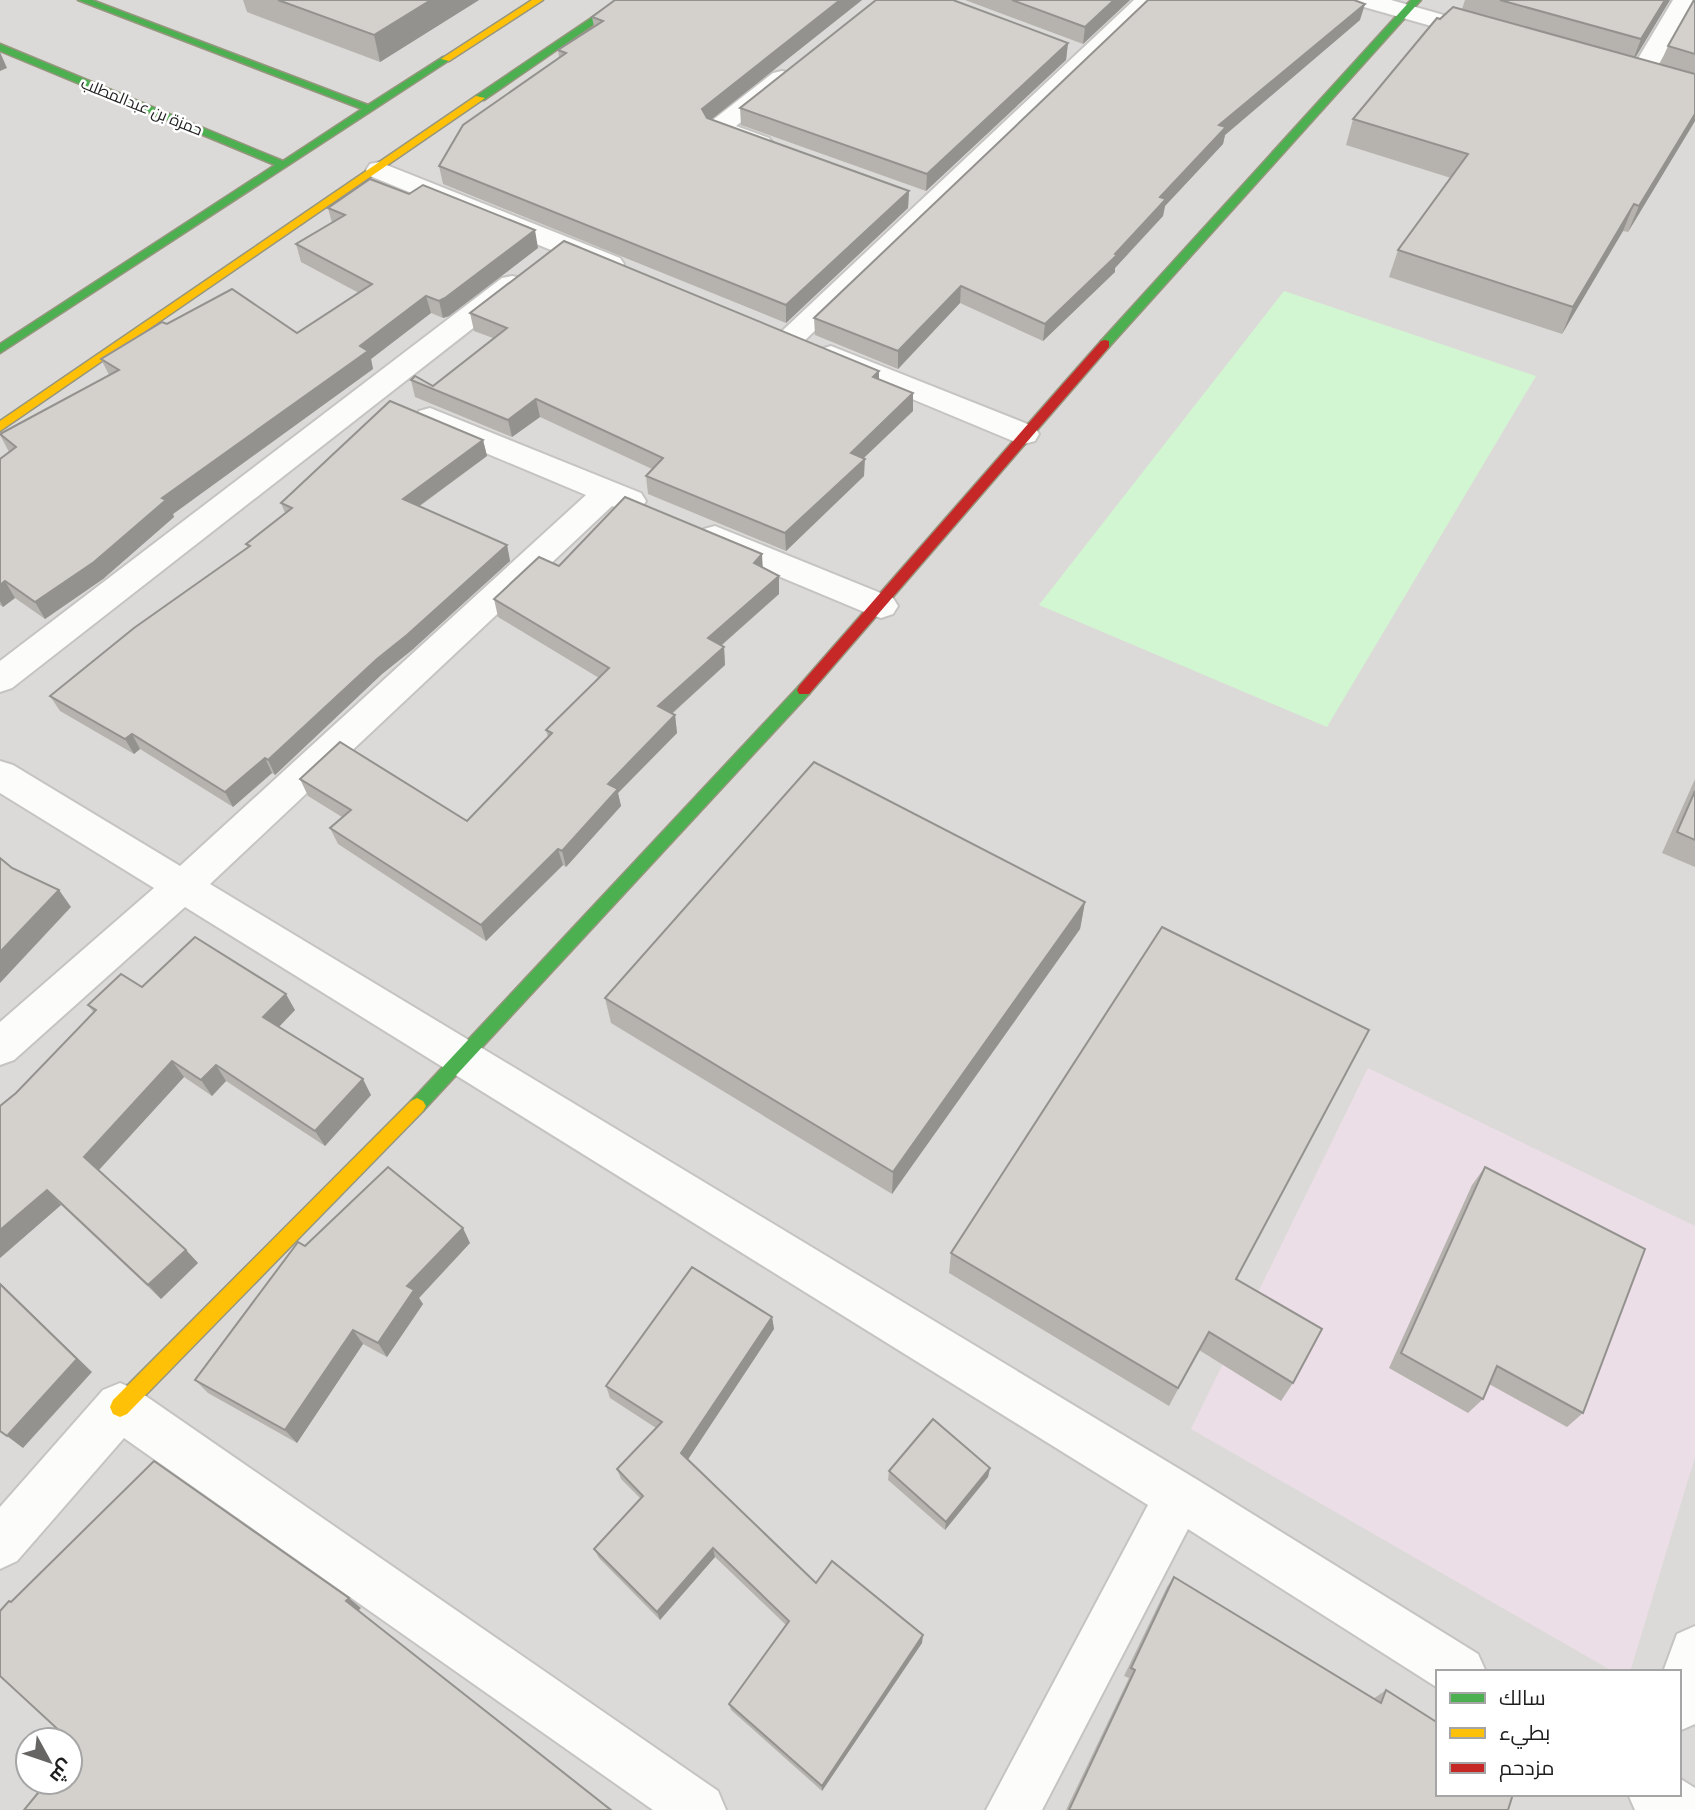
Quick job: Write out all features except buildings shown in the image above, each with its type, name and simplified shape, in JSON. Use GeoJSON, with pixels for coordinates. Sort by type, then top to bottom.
{"type":"FeatureCollection","features":[{"type":"Feature","properties":{"kind":"street"},"geometry":{"type":"LineString","coordinates":[[83,0],[370,109]]}},
{"type":"Feature","properties":{"kind":"street"},"geometry":{"type":"LineString","coordinates":[[0,349],[538,0]]}},
{"type":"Feature","properties":{"kind":"street"},"geometry":{"type":"LineString","coordinates":[[0,427],[624,0]]}},
{"type":"Feature","properties":{"kind":"street"},"geometry":{"type":"LineString","coordinates":[[1024,434],[778,333],[930,204],[1147,0]]}},
{"type":"Feature","properties":{"kind":"street"},"geometry":{"type":"LineString","coordinates":[[1365,0],[1412,6],[1510,41]]}},
{"type":"Feature","properties":{"kind":"street"},"geometry":{"type":"LineString","coordinates":[[1614,70],[1651,80],[1685,0]]}},
{"type":"Feature","properties":{"kind":"street"},"geometry":{"type":"LineString","coordinates":[[0,1544],[120,1407],[463,1060],[881,606],[1024,434],[1412,6]]}},
{"type":"Feature","properties":{"kind":"street","name":"حمزة بن عبدالمطلب"},"geometry":{"type":"LineString","coordinates":[[0,47],[284,165]]}},
{"type":"Feature","properties":{"kind":"street"},"geometry":{"type":"LineString","coordinates":[[1061,47],[1086,56]]}},
{"type":"Feature","properties":{"kind":"street"},"geometry":{"type":"LineString","coordinates":[[781,150],[719,128],[805,60]]}},
{"type":"Feature","properties":{"kind":"street"},"geometry":{"type":"LineString","coordinates":[[379,170],[545,258],[639,276]]}},
{"type":"Feature","properties":{"kind":"street"},"geometry":{"type":"LineString","coordinates":[[905,195],[930,204]]}},
{"type":"Feature","properties":{"kind":"street"},"geometry":{"type":"LineString","coordinates":[[0,680],[391,402],[545,258]]}},
{"type":"Feature","properties":{"kind":"street"},"geometry":{"type":"LineString","coordinates":[[391,402],[881,606]]}},
{"type":"Feature","properties":{"kind":"street"},"geometry":{"type":"LineString","coordinates":[[0,1047],[182,887],[608,492]]}},
{"type":"Feature","properties":{"kind":"street"},"geometry":{"type":"LineString","coordinates":[[0,775],[1179,1496],[1457,1670]]}},
{"type":"Feature","properties":{"kind":"street"},"geometry":{"type":"LineString","coordinates":[[120,1407],[699,1810]]}},
{"type":"Feature","properties":{"kind":"street"},"geometry":{"type":"LineString","coordinates":[[1013,1810],[1179,1496]]}},
{"type":"Feature","properties":{"kind":"street"},"geometry":{"type":"LineString","coordinates":[[1681,1698],[1695,1652]]}},
{"type":"Feature","properties":{"kind":"street"},"geometry":{"type":"LineString","coordinates":[[1657,1796],[1680,1810]]}},
{"type":"Feature","properties":{"kind":"shaded area"},"geometry":{"type":"Polygon","coordinates":[[[0,0],[1695,0],[1695,1810],[0,1810],[0,0]]]}},
{"type":"Feature","properties":{"kind":"shaded area"},"geometry":{"type":"Polygon","coordinates":[[[1368,1068],[1695,1226],[1695,1457],[1631,1670],[1611,1670],[1191,1429],[1368,1068]]]}},
{"type":"Feature","properties":{"kind":"green space"},"geometry":{"type":"Polygon","coordinates":[[[1284,291],[1536,376],[1327,727],[1039,605],[1284,291]]]}},
{"type":"Feature","properties":{"kind":"traffic: fast"},"geometry":{"type":"LineString","coordinates":[[83,0],[370,109]]}},
{"type":"Feature","properties":{"kind":"traffic: fast"},"geometry":{"type":"LineString","coordinates":[[480,98],[624,0]]}},
{"type":"Feature","properties":{"kind":"traffic: fast"},"geometry":{"type":"LineString","coordinates":[[1105,344],[1416,0]]}},
{"type":"Feature","properties":{"kind":"traffic: fast"},"geometry":{"type":"LineString","coordinates":[[0,47],[284,165]]}},
{"type":"Feature","properties":{"kind":"traffic: fast"},"geometry":{"type":"LineString","coordinates":[[0,349],[446,59]]}},
{"type":"Feature","properties":{"kind":"traffic: fast"},"geometry":{"type":"LineString","coordinates":[[417,1106],[804,690]]}},
{"type":"Feature","properties":{"kind":"traffic: slow"},"geometry":{"type":"LineString","coordinates":[[446,59],[538,0]]}},
{"type":"Feature","properties":{"kind":"traffic: slow"},"geometry":{"type":"LineString","coordinates":[[0,427],[480,98]]}},
{"type":"Feature","properties":{"kind":"traffic: slow"},"geometry":{"type":"LineString","coordinates":[[120,1407],[417,1106]]}},
{"type":"Feature","properties":{"kind":"traffic: jam"},"geometry":{"type":"LineString","coordinates":[[804,690],[1105,344]]}}]}
